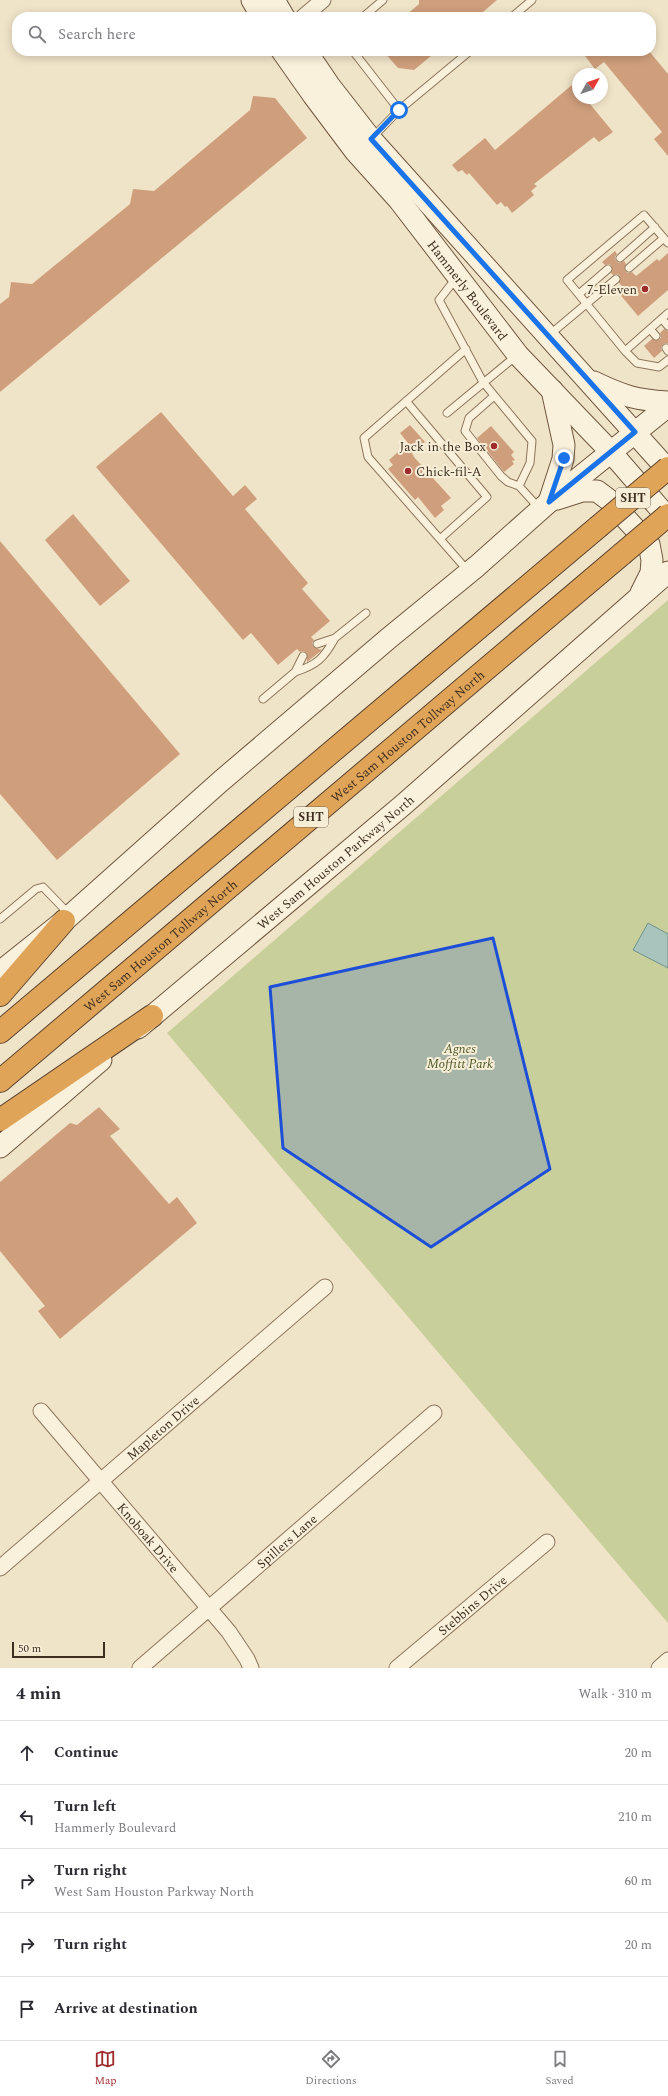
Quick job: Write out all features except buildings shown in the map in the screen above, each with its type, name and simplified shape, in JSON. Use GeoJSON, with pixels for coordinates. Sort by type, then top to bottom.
{"type":"FeatureCollection","features":[{"type":"Feature","properties":{"kind":"highway","name":"SHT"},"geometry":{"type":"LineString","coordinates":[[0,1032],[668,469]]}},
{"type":"Feature","properties":{"kind":"highway","name":"West Sam Houston Tollway North"},"geometry":{"type":"LineString","coordinates":[[0,1081],[668,516]]}},
{"type":"Feature","properties":{"kind":"highway"},"geometry":{"type":"LineString","coordinates":[[0,995],[67,919]]}},
{"type":"Feature","properties":{"kind":"highway"},"geometry":{"type":"LineString","coordinates":[[0,1120],[152,1016]]}},
{"type":"Feature","properties":{"kind":"main road"},"geometry":{"type":"LineString","coordinates":[[252,0],[259,12]]}},
{"type":"Feature","properties":{"kind":"main road"},"geometry":{"type":"LineString","coordinates":[[274,0],[281,12]]}},
{"type":"Feature","properties":{"kind":"main road","name":"Hammerly Boulevard"},"geometry":{"type":"LineString","coordinates":[[286,56],[351,145],[399,200],[518,355],[668,516]]}},
{"type":"Feature","properties":{"kind":"main road","name":"Hammerly Boulevard"},"geometry":{"type":"LineString","coordinates":[[309,56],[329,85],[371,139],[668,469]]}},
{"type":"Feature","properties":{"kind":"main road"},"geometry":{"type":"LineString","coordinates":[[586,378],[625,396],[641,400],[668,402]]}},
{"type":"Feature","properties":{"kind":"main road"},"geometry":{"type":"LineString","coordinates":[[545,506],[564,458],[564,445],[552,390]]}},
{"type":"Feature","properties":{"kind":"main road"},"geometry":{"type":"LineString","coordinates":[[0,972],[67,919],[221,781],[389,638],[469,573],[545,506],[668,406]]}},
{"type":"Feature","properties":{"kind":"main road"},"geometry":{"type":"LineString","coordinates":[[545,506],[582,491],[597,492],[609,500],[649,544],[652,560],[651,573],[639,597]]}},
{"type":"Feature","properties":{"kind":"main road","name":"West Sam Houston Parkway North"},"geometry":{"type":"LineString","coordinates":[[0,1147],[152,1016],[404,805],[668,572]]}},
{"type":"Feature","properties":{"kind":"main road"},"geometry":{"type":"LineString","coordinates":[[639,597],[668,586]]}},
{"type":"Feature","properties":{"kind":"street"},"geometry":{"type":"LineString","coordinates":[[309,12],[323,0]]}},
{"type":"Feature","properties":{"kind":"street","name":"Mapleton Drive"},"geometry":{"type":"LineString","coordinates":[[0,1568],[325,1287]]}},
{"type":"Feature","properties":{"kind":"street","name":"Knoboak Drive"},"geometry":{"type":"LineString","coordinates":[[42,1411],[100,1482],[229,1632],[248,1659],[251,1668]]}},
{"type":"Feature","properties":{"kind":"street","name":"Spillers Lane"},"geometry":{"type":"LineString","coordinates":[[140,1668],[434,1413]]}},
{"type":"Feature","properties":{"kind":"street","name":"Stebbins Drive"},"geometry":{"type":"LineString","coordinates":[[397,1668],[547,1542]]}},
{"type":"Feature","properties":{"kind":"street"},"geometry":{"type":"LineString","coordinates":[[659,1668],[668,1660]]}},
{"type":"Feature","properties":{"kind":"lane"},"geometry":{"type":"LineString","coordinates":[[369,12],[383,0]]}},
{"type":"Feature","properties":{"kind":"lane"},"geometry":{"type":"LineString","coordinates":[[518,12],[532,0]]}},
{"type":"Feature","properties":{"kind":"lane"},"geometry":{"type":"LineString","coordinates":[[357,56],[399,110]]}},
{"type":"Feature","properties":{"kind":"lane"},"geometry":{"type":"LineString","coordinates":[[371,139],[399,110],[464,56]]}},
{"type":"Feature","properties":{"kind":"lane"},"geometry":{"type":"LineString","coordinates":[[629,268],[666,240],[644,215],[567,280],[625,351],[637,363],[659,367],[668,360]]}},
{"type":"Feature","properties":{"kind":"lane"},"geometry":{"type":"LineString","coordinates":[[620,258],[655,227]]}},
{"type":"Feature","properties":{"kind":"lane"},"geometry":{"type":"LineString","coordinates":[[579,294],[608,269]]}},
{"type":"Feature","properties":{"kind":"lane"},"geometry":{"type":"LineString","coordinates":[[458,276],[439,300],[484,382],[532,441],[530,463],[519,486]]}},
{"type":"Feature","properties":{"kind":"lane"},"geometry":{"type":"LineString","coordinates":[[548,336],[616,279]]}},
{"type":"Feature","properties":{"kind":"lane"},"geometry":{"type":"LineString","coordinates":[[625,351],[668,313]]}},
{"type":"Feature","properties":{"kind":"lane"},"geometry":{"type":"LineString","coordinates":[[662,319],[668,326]]}},
{"type":"Feature","properties":{"kind":"lane"},"geometry":{"type":"LineString","coordinates":[[650,329],[656,336]]}},
{"type":"Feature","properties":{"kind":"lane"},"geometry":{"type":"LineString","coordinates":[[466,349],[364,438],[368,457],[469,573]]}},
{"type":"Feature","properties":{"kind":"lane"},"geometry":{"type":"LineString","coordinates":[[447,413],[518,355]]}},
{"type":"Feature","properties":{"kind":"lane"},"geometry":{"type":"LineString","coordinates":[[494,396],[469,418],[465,431],[501,476],[508,482],[519,486],[545,506]]}},
{"type":"Feature","properties":{"kind":"lane"},"geometry":{"type":"LineString","coordinates":[[406,401],[487,497],[440,539]]}},
{"type":"Feature","properties":{"kind":"lane"},"geometry":{"type":"LineString","coordinates":[[317,644],[334,638],[366,613]]}},
{"type":"Feature","properties":{"kind":"lane"},"geometry":{"type":"LineString","coordinates":[[295,672],[310,667],[325,655],[334,638]]}},
{"type":"Feature","properties":{"kind":"lane"},"geometry":{"type":"LineString","coordinates":[[263,700],[295,672],[303,656]]}},
{"type":"Feature","properties":{"kind":"lane"},"geometry":{"type":"LineString","coordinates":[[0,919],[36,889],[43,887],[67,919]]}},
{"type":"Feature","properties":{"kind":"highlighted area"},"geometry":{"type":"Polygon","coordinates":[[[493,938],[550,1169],[431,1247],[283,1148],[270,987],[493,938]]]}},
{"type":"Feature","properties":{"kind":"green space","name":"Agnes Moffitt Park"},"geometry":{"type":"Polygon","coordinates":[[[668,600],[668,1623],[167,1033],[668,600]]]}},
{"type":"Feature","properties":{"kind":"water"},"geometry":{"type":"Polygon","coordinates":[[[648,923],[668,934],[668,968],[633,950],[648,923]]]}},
{"type":"Feature","properties":{"kind":"place","name":"7-Eleven"},"geometry":{"type":"Point","coordinates":[645,289]}},
{"type":"Feature","properties":{"kind":"place","name":"Jack in the Box"},"geometry":{"type":"Point","coordinates":[494,446]}},
{"type":"Feature","properties":{"kind":"place","name":"Chick-fil-A"},"geometry":{"type":"Point","coordinates":[408,471]}},
{"type":"Feature","properties":{"kind":"route"},"geometry":{"type":"LineString","coordinates":[[399,110],[371,139],[477,259],[635,432],[549,502],[564,458]]}}]}
